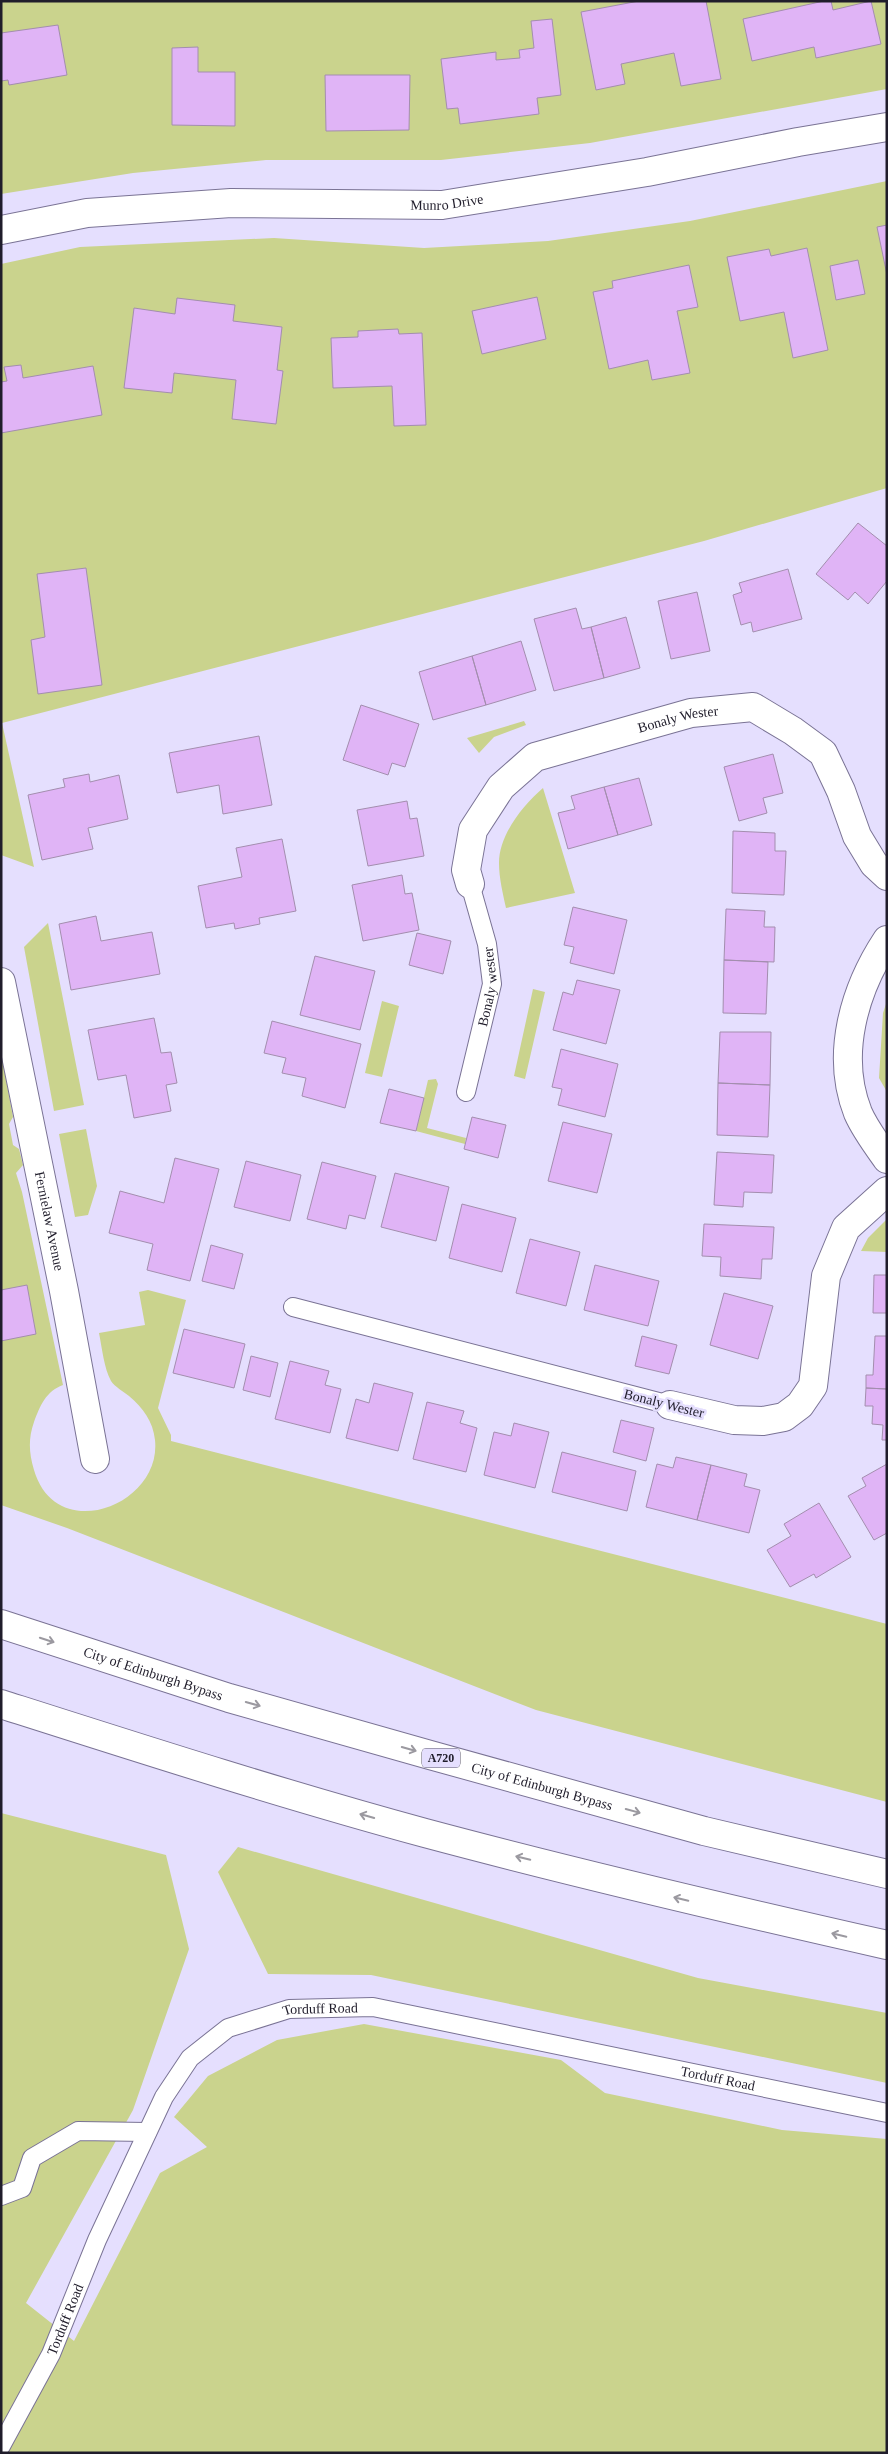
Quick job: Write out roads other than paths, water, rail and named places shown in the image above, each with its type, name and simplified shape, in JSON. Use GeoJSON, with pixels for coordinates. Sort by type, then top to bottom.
{"type":"FeatureCollection","features":[{"type":"Feature","properties":{"kind":"main road","name":"Munro Drive"},"geometry":{"type":"LineString","coordinates":[[1,230],[87,213],[231,203],[442,205],[647,172],[798,142],[887,127]]}},
{"type":"Feature","properties":{"kind":"main road","name":"Bonaly Wester"},"geometry":{"type":"LineString","coordinates":[[470,884],[466,870],[472,830],[500,787],[535,757],[691,713],[753,707],[793,731],[823,753],[841,791],[857,836],[874,864],[887,876]]}},
{"type":"Feature","properties":{"kind":"main road"},"geometry":{"type":"LineString","coordinates":[[887,940],[867,973],[855,1005],[849,1036],[849,1082],[859,1114],[887,1159]]}},
{"type":"Feature","properties":{"kind":"main road","name":"Fernielaw Avenue"},"geometry":{"type":"LineString","coordinates":[[1,982],[64,1291],[95,1459]]}},
{"type":"Feature","properties":{"kind":"main road","name":"Bonaly Wester"},"geometry":{"type":"LineString","coordinates":[[670,1405],[734,1420],[763,1420],[784,1417],[800,1405],[813,1386],[826,1276],[846,1228],[887,1191]]}},
{"type":"Feature","properties":{"kind":"main road","name":"City of Edinburgh Bypass"},"geometry":{"type":"LineString","coordinates":[[1,1624],[229,1698],[430,1755],[704,1831],[887,1874]]}},
{"type":"Feature","properties":{"kind":"main road"},"geometry":{"type":"LineString","coordinates":[[1,1704],[214,1771],[424,1832],[673,1897],[887,1946]]}},
{"type":"Feature","properties":{"kind":"lane","name":"Bonaly wester"},"geometry":{"type":"LineString","coordinates":[[466,1092],[492,984],[487,944],[470,884]]}},
{"type":"Feature","properties":{"kind":"lane","name":"Bonaly Wester"},"geometry":{"type":"LineString","coordinates":[[294,1307],[670,1405]]}},
{"type":"Feature","properties":{"kind":"lane","name":"Torduff Road"},"geometry":{"type":"LineString","coordinates":[[1,2446],[51,2354],[97,2240],[164,2097],[190,2058],[228,2028],[289,2010],[373,2007],[887,2113]]}},
{"type":"Feature","properties":{"kind":"lane"},"geometry":{"type":"LineString","coordinates":[[1,2196],[22,2188],[32,2158],[78,2131],[147,2132]]}}]}
